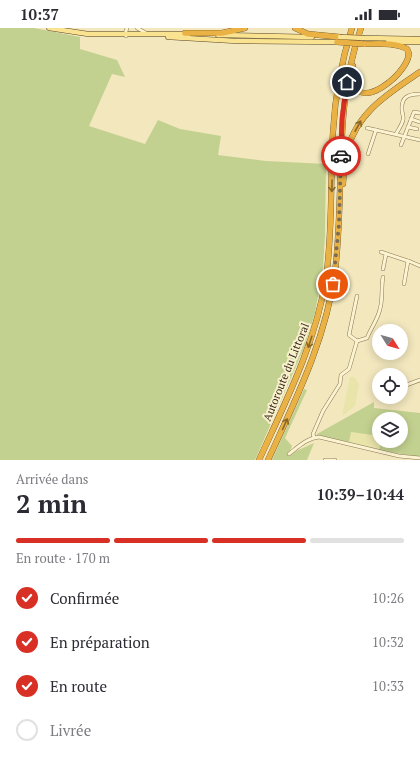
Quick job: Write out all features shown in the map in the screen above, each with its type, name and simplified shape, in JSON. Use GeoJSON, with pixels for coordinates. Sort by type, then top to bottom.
{"type":"FeatureCollection","features":[{"type":"Feature","properties":{"kind":"highway"},"geometry":{"type":"LineString","coordinates":[[185,34],[222,33],[245,28]]}},
{"type":"Feature","properties":{"kind":"highway"},"geometry":{"type":"LineString","coordinates":[[295,28],[308,34],[337,40],[364,41],[406,48],[412,55],[413,63]]}},
{"type":"Feature","properties":{"kind":"highway","name":"Autoroute du Littoral"},"geometry":{"type":"LineString","coordinates":[[259,460],[300,368],[316,324],[321,302],[326,278],[329,246],[334,104],[339,68],[351,28]]}},
{"type":"Feature","properties":{"kind":"highway"},"geometry":{"type":"LineString","coordinates":[[362,28],[352,77],[354,84],[358,88],[364,92],[376,92],[392,85],[409,71]]}},
{"type":"Feature","properties":{"kind":"highway","name":"Autoroute du Littoral"},"geometry":{"type":"LineString","coordinates":[[268,460],[308,370],[319,341],[331,296],[337,246],[343,112],[349,72],[362,28]]}},
{"type":"Feature","properties":{"kind":"highway"},"geometry":{"type":"LineString","coordinates":[[337,246],[345,163],[351,138],[360,121],[370,109],[420,72]]}},
{"type":"Feature","properties":{"kind":"main road"},"geometry":{"type":"LineString","coordinates":[[49,28],[69,32],[236,40],[337,40]]}},
{"type":"Feature","properties":{"kind":"main road"},"geometry":{"type":"LineString","coordinates":[[130,35],[185,34],[337,40]]}},
{"type":"Feature","properties":{"kind":"main road"},"geometry":{"type":"LineString","coordinates":[[364,41],[420,39]]}},
{"type":"Feature","properties":{"kind":"main road"},"geometry":{"type":"LineString","coordinates":[[364,41],[420,42]]}},
{"type":"Feature","properties":{"kind":"street"},"geometry":{"type":"LineString","coordinates":[[127,28],[130,35],[137,28],[148,34]]}},
{"type":"Feature","properties":{"kind":"street"},"geometry":{"type":"LineString","coordinates":[[396,134],[404,119],[402,110],[403,101],[405,98],[413,94],[420,94]]}},
{"type":"Feature","properties":{"kind":"street"},"geometry":{"type":"LineString","coordinates":[[401,145],[414,112],[420,113]]}},
{"type":"Feature","properties":{"kind":"street"},"geometry":{"type":"LineString","coordinates":[[411,119],[420,122]]}},
{"type":"Feature","properties":{"kind":"street"},"geometry":{"type":"LineString","coordinates":[[408,127],[417,129]]}},
{"type":"Feature","properties":{"kind":"street"},"geometry":{"type":"LineString","coordinates":[[366,128],[420,140]]}},
{"type":"Feature","properties":{"kind":"street"},"geometry":{"type":"LineString","coordinates":[[368,154],[376,130]]}},
{"type":"Feature","properties":{"kind":"street"},"geometry":{"type":"LineString","coordinates":[[381,252],[420,266]]}},
{"type":"Feature","properties":{"kind":"street"},"geometry":{"type":"LineString","coordinates":[[383,269],[386,254]]}},
{"type":"Feature","properties":{"kind":"street"},"geometry":{"type":"LineString","coordinates":[[404,284],[408,261]]}},
{"type":"Feature","properties":{"kind":"street"},"geometry":{"type":"LineString","coordinates":[[357,296],[349,335],[357,340],[367,338],[377,319],[382,302],[381,287],[383,277]]}},
{"type":"Feature","properties":{"kind":"street"},"geometry":{"type":"LineString","coordinates":[[314,437],[313,434],[323,411],[340,384],[341,375],[349,369],[357,340]]}},
{"type":"Feature","properties":{"kind":"street"},"geometry":{"type":"LineString","coordinates":[[408,384],[420,380]]}},
{"type":"Feature","properties":{"kind":"street"},"geometry":{"type":"LineString","coordinates":[[289,454],[304,442],[314,437],[319,437],[399,456],[420,458]]}},
{"type":"Feature","properties":{"kind":"street"},"geometry":{"type":"LineString","coordinates":[[325,460],[335,460]]}},
{"type":"Feature","properties":{"kind":"shaded area"},"geometry":{"type":"Polygon","coordinates":[[[350,377],[354,377],[359,384],[355,406],[342,416],[350,377]]]}},
{"type":"Feature","properties":{"kind":"shaded area"},"geometry":{"type":"Polygon","coordinates":[[[350,432],[372,435],[372,448],[379,448],[379,450],[349,442],[350,432]]]}},
{"type":"Feature","properties":{"kind":"green space"},"geometry":{"type":"Polygon","coordinates":[[[0,28],[34,28],[80,37],[80,49],[117,60],[125,77],[112,74],[89,126],[145,144],[158,120],[180,129],[221,136],[218,155],[266,161],[326,164],[323,268],[315,313],[304,348],[255,460],[0,460],[0,28]]]}},
{"type":"Feature","properties":{"kind":"green space"},"geometry":{"type":"Polygon","coordinates":[[[304,389],[307,390],[285,438],[292,446],[290,451],[292,453],[314,443],[307,460],[272,460],[304,389]]]}},
{"type":"Feature","properties":{"kind":"green space"},"geometry":{"type":"Polygon","coordinates":[[[372,403],[374,404],[374,408],[420,413],[420,457],[379,450],[379,448],[408,448],[408,412],[372,412],[372,435],[351,432],[349,442],[317,434],[372,403]]]}},
{"type":"Feature","properties":{"kind":"way so far"},"geometry":{"type":"LineString","coordinates":[[333,284],[339,224],[341,156]]}},
{"type":"Feature","properties":{"kind":"route"},"geometry":{"type":"LineString","coordinates":[[341,156],[342,119],[347,82]]}}]}
